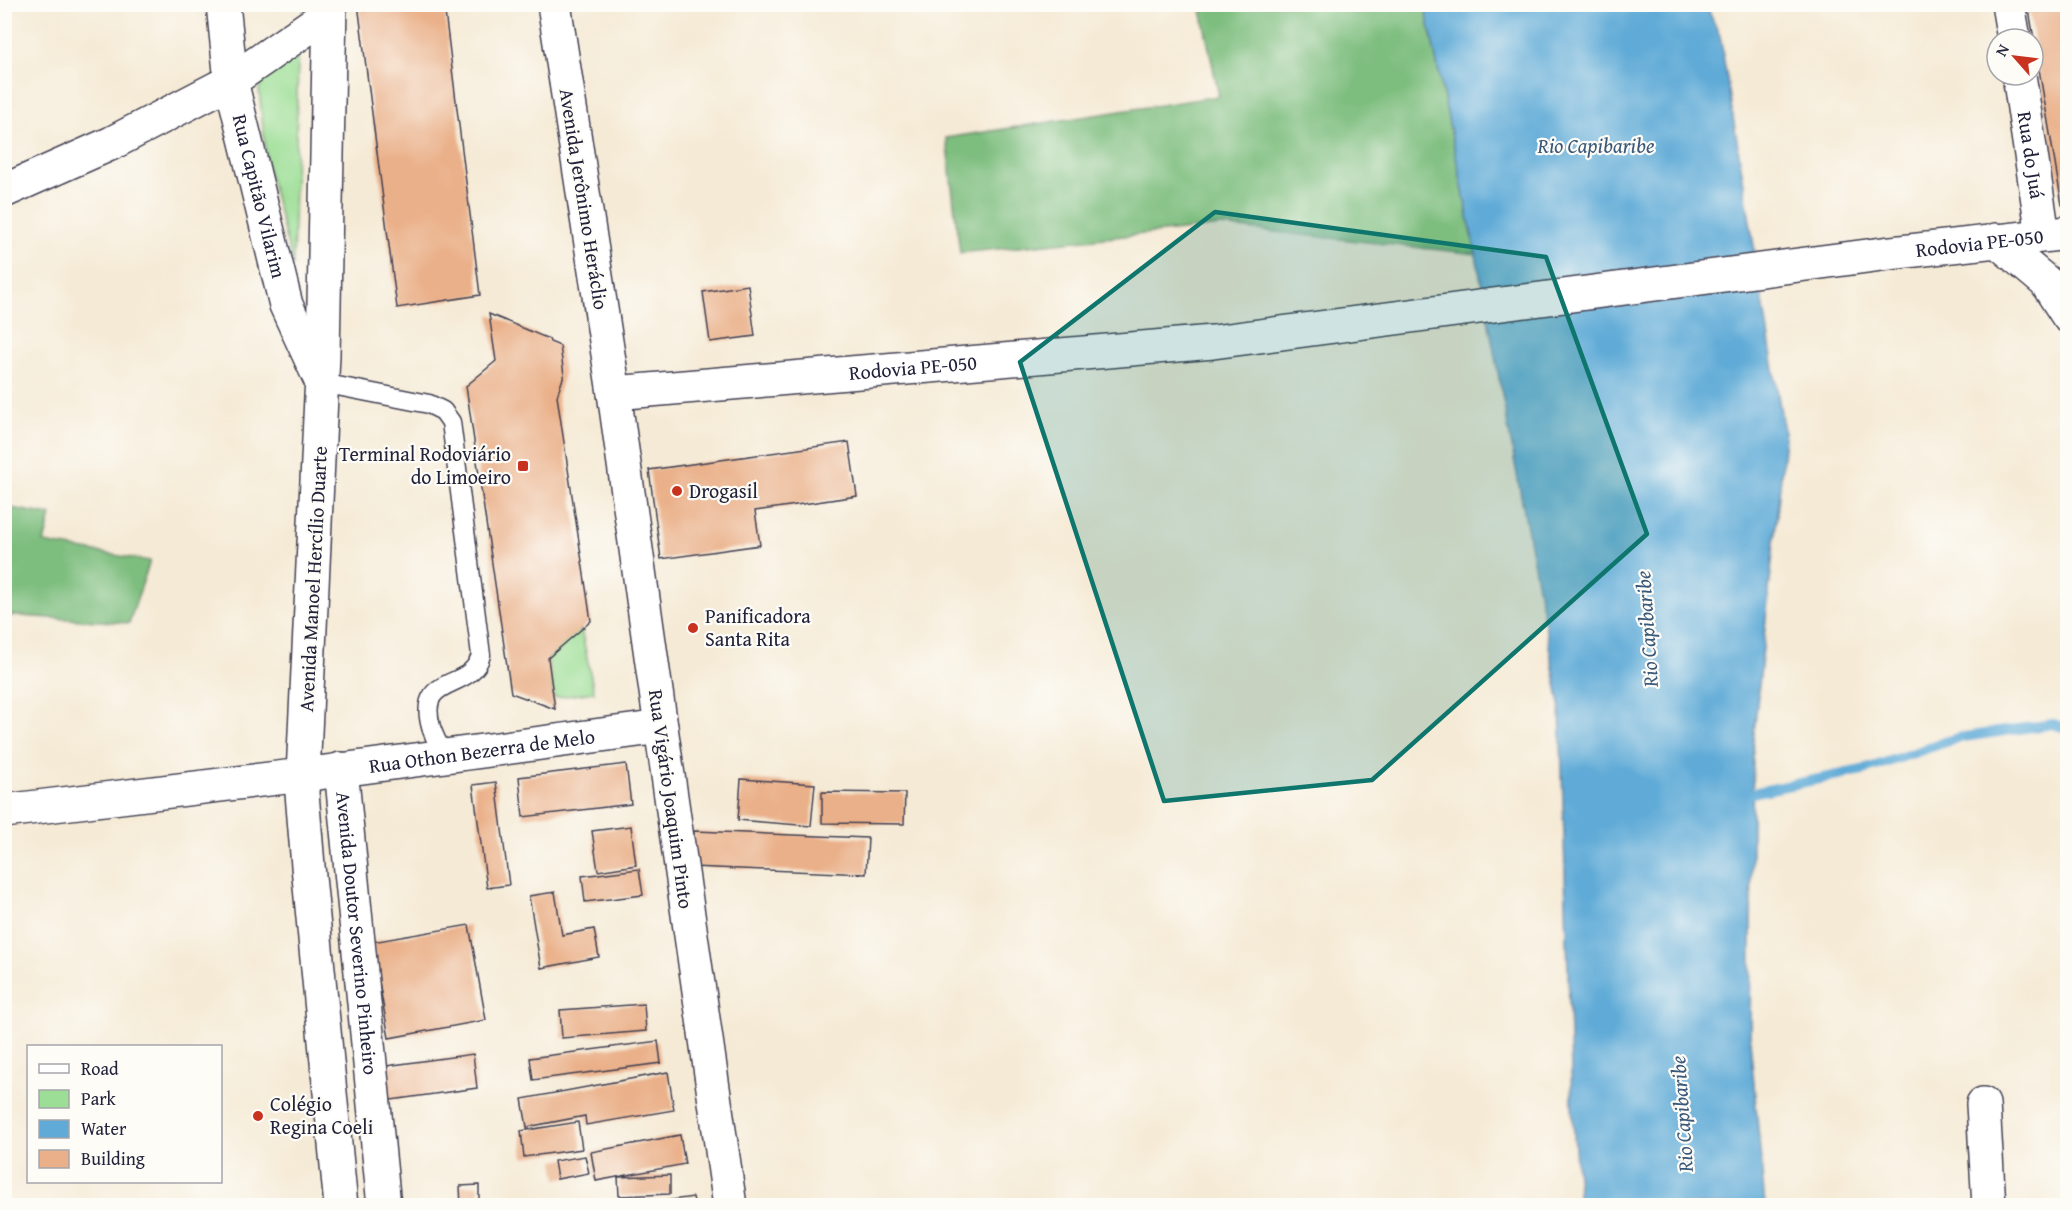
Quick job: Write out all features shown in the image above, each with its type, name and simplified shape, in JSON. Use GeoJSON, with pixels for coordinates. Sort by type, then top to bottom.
{"type":"FeatureCollection","features":[{"type":"Feature","properties":{"kind":"main road","name":"Rua Capitão Vilarim"},"geometry":{"type":"LineString","coordinates":[[223,4],[231,81],[286,304],[322,383]]}},
{"type":"Feature","properties":{"kind":"main road","name":"Avenida Jerônimo Heráclio"},"geometry":{"type":"LineString","coordinates":[[554,4],[614,393]]}},
{"type":"Feature","properties":{"kind":"main road"},"geometry":{"type":"LineString","coordinates":[[2008,4],[2012,27]]}},
{"type":"Feature","properties":{"kind":"main road"},"geometry":{"type":"LineString","coordinates":[[4,191],[112,143],[231,81],[329,9]]}},
{"type":"Feature","properties":{"kind":"main road"},"geometry":{"type":"LineString","coordinates":[[322,383],[329,9]]}},
{"type":"Feature","properties":{"kind":"main road","name":"Rua do Juá"},"geometry":{"type":"LineString","coordinates":[[2022,87],[2055,234]]}},
{"type":"Feature","properties":{"kind":"main road","name":"Rodovia PE-050"},"geometry":{"type":"LineString","coordinates":[[614,393],[1213,342],[1890,253],[2055,234]]}},
{"type":"Feature","properties":{"kind":"main road"},"geometry":{"type":"LineString","coordinates":[[1996,240],[2046,282],[2067,316]]}},
{"type":"Feature","properties":{"kind":"main road","name":"Avenida Manoel Hercílio Duarte"},"geometry":{"type":"LineString","coordinates":[[303,775],[322,383]]}},
{"type":"Feature","properties":{"kind":"main road","name":"Rua Vigário Joaquim Pinto"},"geometry":{"type":"LineString","coordinates":[[614,393],[730,1206]]}},
{"type":"Feature","properties":{"kind":"main road","name":"Rua Othon Bezerra de Melo"},"geometry":{"type":"LineString","coordinates":[[4,811],[444,757],[661,727]]}},
{"type":"Feature","properties":{"kind":"main road","name":"Avenida Doutor Severino Pinheiro"},"geometry":{"type":"LineString","coordinates":[[340,770],[384,1206]]}},
{"type":"Feature","properties":{"kind":"main road","name":"Avenida Doutor Severino Pinheiro"},"geometry":{"type":"LineString","coordinates":[[303,775],[308,866],[341,1206]]}},
{"type":"Feature","properties":{"kind":"main road"},"geometry":{"type":"LineString","coordinates":[[1983,1104],[1989,1206]]}},
{"type":"Feature","properties":{"kind":"lane"},"geometry":{"type":"LineString","coordinates":[[322,383],[429,404],[442,411],[451,422],[481,655],[478,666],[469,674],[436,689],[431,700],[429,713],[431,727],[444,757]]}},
{"type":"Feature","properties":{"kind":"highlighted area"},"geometry":{"type":"Polygon","coordinates":[[[1215,212],[1546,257],[1647,534],[1372,780],[1164,801],[1020,362],[1215,212]]]}},
{"type":"Feature","properties":{"kind":"green space"},"geometry":{"type":"Polygon","coordinates":[[[1200,5],[1425,5],[1476,254],[1221,226],[960,253],[946,138],[1219,96],[1200,5]]]}},
{"type":"Feature","properties":{"kind":"green space"},"geometry":{"type":"Polygon","coordinates":[[[282,58],[298,59],[293,266],[267,166],[259,89],[267,68],[282,58]]]}},
{"type":"Feature","properties":{"kind":"green space"},"geometry":{"type":"Polygon","coordinates":[[[5,507],[51,515],[44,543],[150,561],[129,623],[5,615],[5,507]]]}},
{"type":"Feature","properties":{"kind":"green space"},"geometry":{"type":"Polygon","coordinates":[[[581,629],[594,692],[554,698],[548,658],[581,629]]]}},
{"type":"Feature","properties":{"kind":"water","name":"Rio Capibaribe"},"geometry":{"type":"Polygon","coordinates":[[[1425,5],[1706,5],[1720,36],[1785,438],[1753,743],[1750,1040],[1765,1205],[1579,1205],[1572,1106],[1560,705],[1476,255],[1425,5]]]}},
{"type":"Feature","properties":{"kind":"building"},"geometry":{"type":"Polygon","coordinates":[[[358,4],[444,4],[480,295],[397,308],[358,4]]]}},
{"type":"Feature","properties":{"kind":"building"},"geometry":{"type":"Polygon","coordinates":[[[2028,4],[2068,4],[2068,204],[2062,205],[2042,87],[2045,87],[2045,27],[2032,27],[2028,4]]]}},
{"type":"Feature","properties":{"kind":"building"},"geometry":{"type":"Polygon","coordinates":[[[748,285],[755,336],[710,342],[703,292],[748,285]]]}},
{"type":"Feature","properties":{"kind":"building","name":"Terminal Rodoviário do Limoeiro"},"geometry":{"type":"Polygon","coordinates":[[[489,314],[549,339],[550,342],[560,346],[564,375],[557,396],[591,621],[548,658],[555,709],[511,693],[466,386],[496,361],[489,314]]]}},
{"type":"Feature","properties":{"kind":"building"},"geometry":{"type":"Polygon","coordinates":[[[849,442],[857,496],[755,511],[760,545],[661,559],[649,470],[849,442]]]}},
{"type":"Feature","properties":{"kind":"building"},"geometry":{"type":"Polygon","coordinates":[[[626,764],[631,804],[523,817],[519,777],[626,764]]]}},
{"type":"Feature","properties":{"kind":"building"},"geometry":{"type":"Polygon","coordinates":[[[741,779],[815,784],[811,826],[738,820],[741,779]]]}},
{"type":"Feature","properties":{"kind":"building"},"geometry":{"type":"Polygon","coordinates":[[[496,782],[509,885],[487,888],[473,785],[496,782]]]}},
{"type":"Feature","properties":{"kind":"building"},"geometry":{"type":"Polygon","coordinates":[[[822,792],[905,793],[904,824],[822,823],[822,792]]]}},
{"type":"Feature","properties":{"kind":"building"},"geometry":{"type":"Polygon","coordinates":[[[631,826],[636,865],[598,871],[592,831],[631,826]]]}},
{"type":"Feature","properties":{"kind":"building"},"geometry":{"type":"Polygon","coordinates":[[[694,831],[868,838],[866,874],[692,867],[694,831]]]}},
{"type":"Feature","properties":{"kind":"building"},"geometry":{"type":"Polygon","coordinates":[[[639,869],[643,895],[585,902],[582,876],[639,869]]]}},
{"type":"Feature","properties":{"kind":"building"},"geometry":{"type":"Polygon","coordinates":[[[555,892],[562,935],[594,929],[599,957],[541,968],[529,896],[555,892]]]}},
{"type":"Feature","properties":{"kind":"building"},"geometry":{"type":"Polygon","coordinates":[[[469,925],[486,1020],[389,1038],[372,942],[469,925]]]}},
{"type":"Feature","properties":{"kind":"building"},"geometry":{"type":"Polygon","coordinates":[[[644,1004],[646,1031],[562,1038],[560,1010],[644,1004]]]}},
{"type":"Feature","properties":{"kind":"building"},"geometry":{"type":"Polygon","coordinates":[[[658,1041],[661,1063],[533,1080],[530,1058],[658,1041]]]}},
{"type":"Feature","properties":{"kind":"building"},"geometry":{"type":"Polygon","coordinates":[[[473,1054],[477,1088],[384,1101],[379,1067],[473,1054]]]}},
{"type":"Feature","properties":{"kind":"building"},"geometry":{"type":"Polygon","coordinates":[[[668,1072],[674,1110],[586,1125],[585,1116],[527,1127],[522,1099],[668,1072]]]}},
{"type":"Feature","properties":{"kind":"building"},"geometry":{"type":"Polygon","coordinates":[[[578,1122],[582,1149],[524,1157],[521,1131],[578,1122]]]}},
{"type":"Feature","properties":{"kind":"building"},"geometry":{"type":"Polygon","coordinates":[[[680,1135],[685,1164],[596,1181],[591,1152],[680,1135]]]}},
{"type":"Feature","properties":{"kind":"building"},"geometry":{"type":"Polygon","coordinates":[[[585,1156],[589,1173],[557,1179],[554,1161],[585,1156]]]}},
{"type":"Feature","properties":{"kind":"building"},"geometry":{"type":"Polygon","coordinates":[[[670,1175],[670,1194],[619,1196],[618,1177],[670,1175]]]}},
{"type":"Feature","properties":{"kind":"building"},"geometry":{"type":"Polygon","coordinates":[[[479,1185],[479,1206],[461,1206],[460,1186],[479,1185]]]}},
{"type":"Feature","properties":{"kind":"building"},"geometry":{"type":"Polygon","coordinates":[[[693,1197],[695,1206],[643,1206],[643,1204],[693,1197]]]}},
{"type":"Feature","properties":{"kind":"waterway"},"geometry":{"type":"LineString","coordinates":[[1738,796],[1867,769],[1957,738],[2053,724],[2068,729]]}},
{"type":"Feature","properties":{"kind":"place","name":"Terminal Rodoviário do Limoeiro"},"geometry":{"type":"Point","coordinates":[523,466]}},
{"type":"Feature","properties":{"kind":"place","name":"Drogasil"},"geometry":{"type":"Point","coordinates":[677,491]}},
{"type":"Feature","properties":{"kind":"place","name":"Panificadora Santa Rita"},"geometry":{"type":"Point","coordinates":[693,628]}},
{"type":"Feature","properties":{"kind":"place","name":"Colégio Regina Coeli"},"geometry":{"type":"Point","coordinates":[258,1116]}}]}
